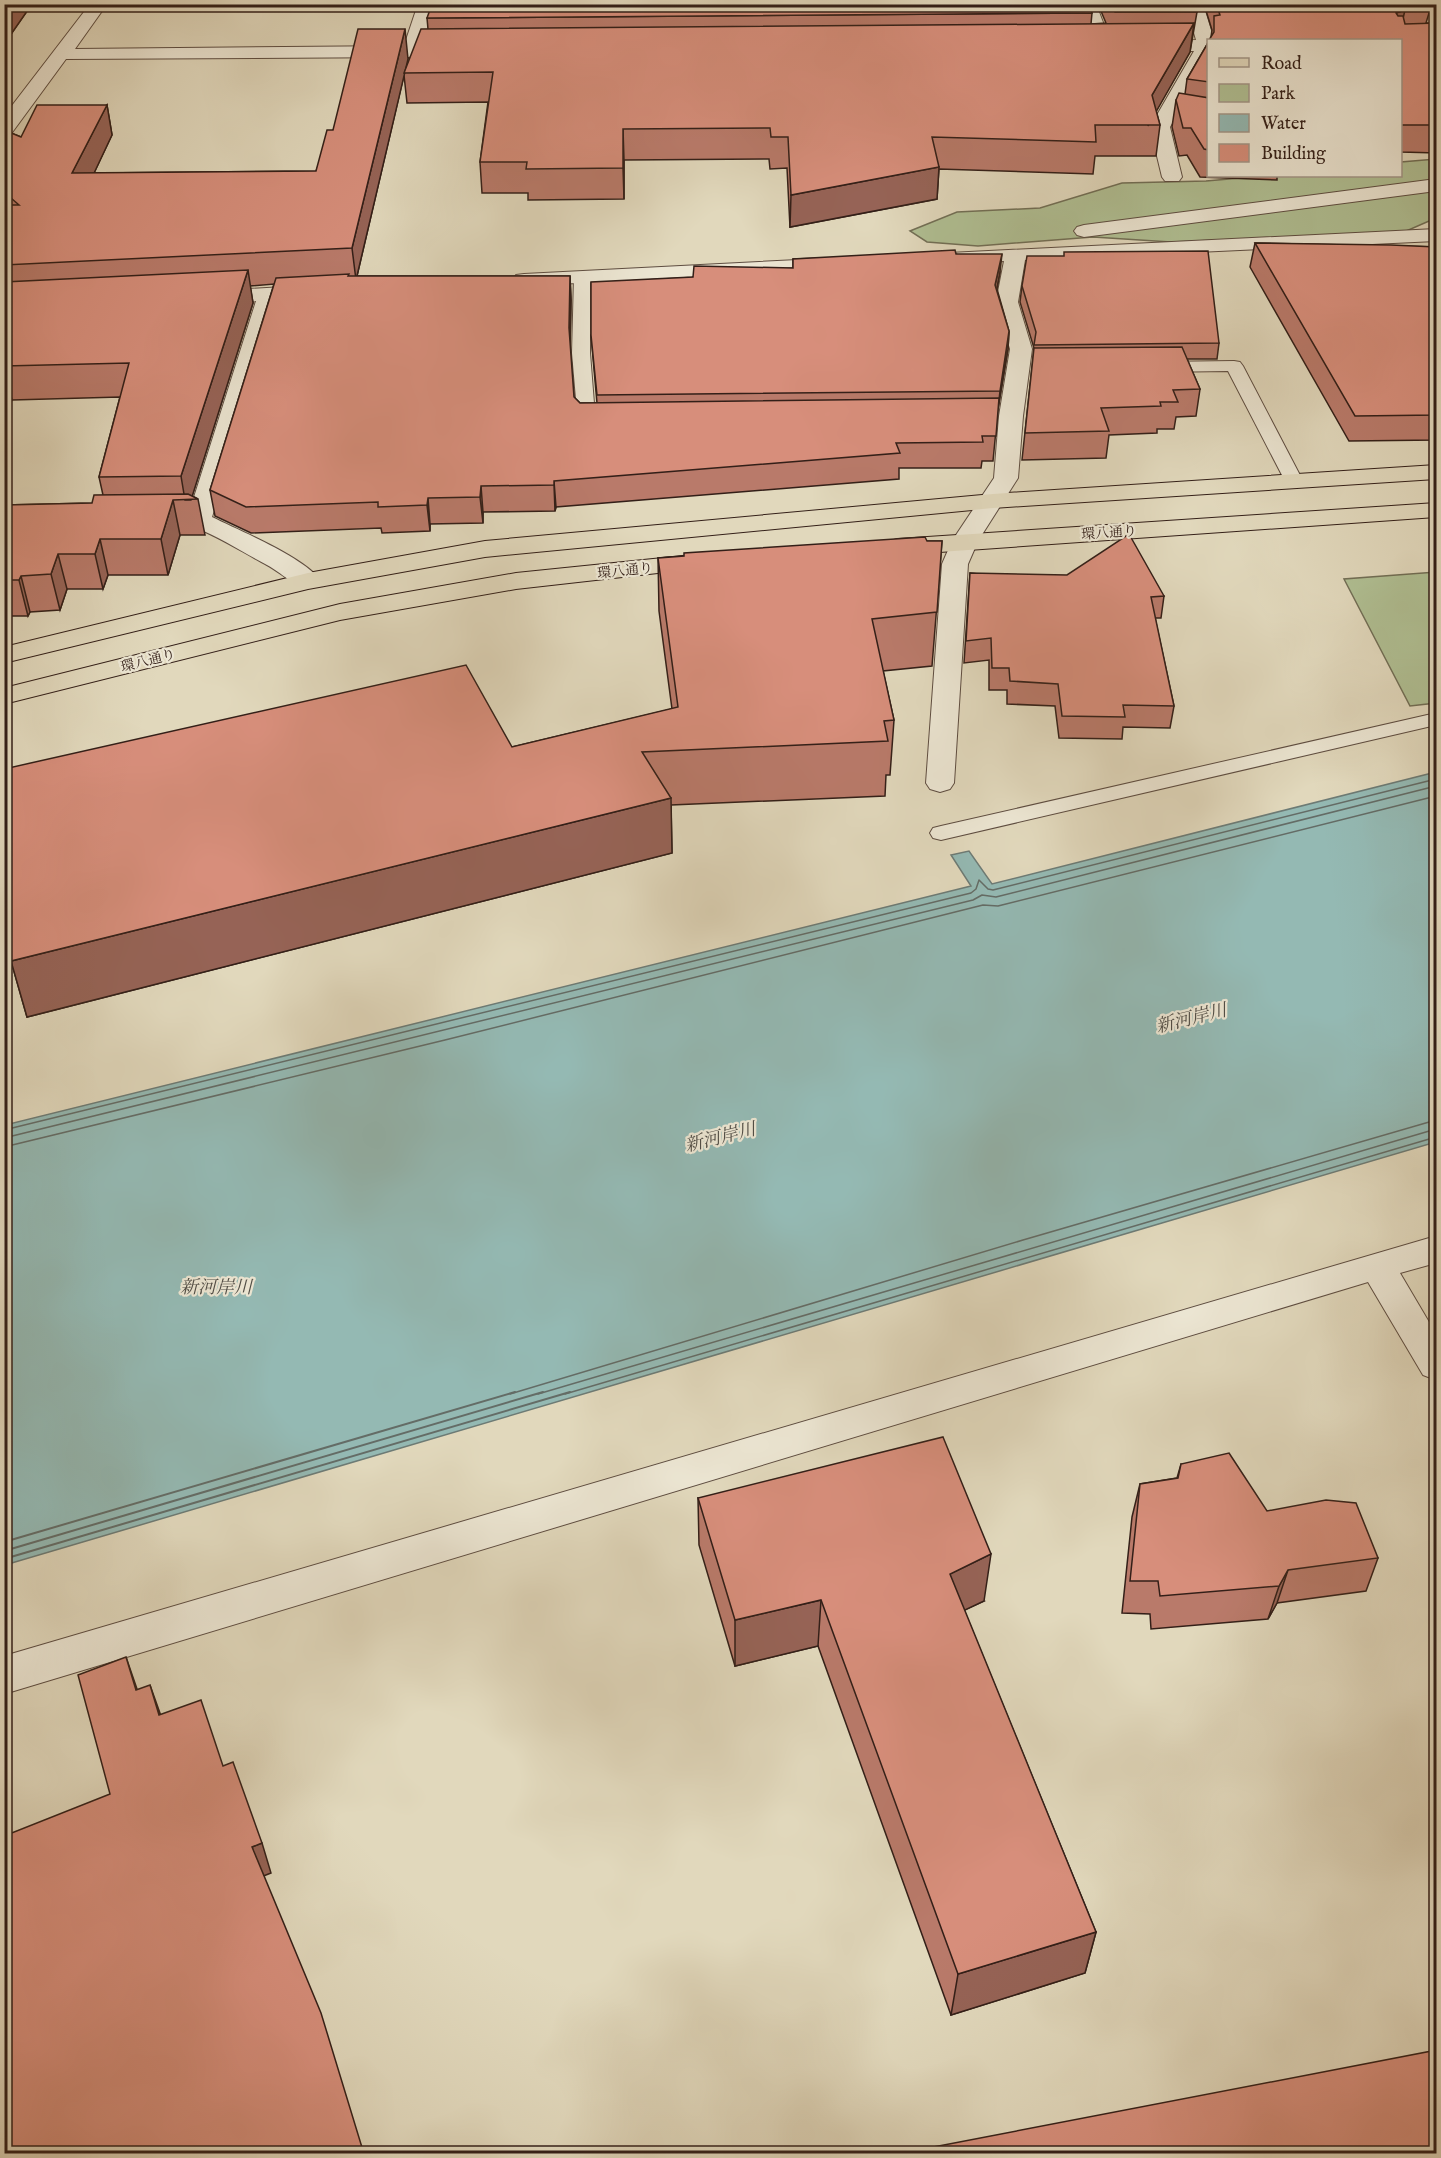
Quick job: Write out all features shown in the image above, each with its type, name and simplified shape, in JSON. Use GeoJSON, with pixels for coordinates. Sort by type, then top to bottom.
{"type":"FeatureCollection","features":[{"type":"Feature","properties":{"kind":"main road"},"geometry":{"type":"LineString","coordinates":[[4,655],[308,581],[485,549],[993,501],[1437,472]]}},
{"type":"Feature","properties":{"kind":"main road","name":"環八通り"},"geometry":{"type":"LineString","coordinates":[[875,548],[1437,510]]}},
{"type":"Feature","properties":{"kind":"main road","name":"環八通り"},"geometry":{"type":"LineString","coordinates":[[4,696],[340,612],[516,581],[725,560]]}},
{"type":"Feature","properties":{"kind":"street"},"geometry":{"type":"LineString","coordinates":[[4,130],[99,4]]}},
{"type":"Feature","properties":{"kind":"street"},"geometry":{"type":"LineString","coordinates":[[411,52],[427,4]]}},
{"type":"Feature","properties":{"kind":"street"},"geometry":{"type":"LineString","coordinates":[[1087,4],[1103,46]]}},
{"type":"Feature","properties":{"kind":"street"},"geometry":{"type":"LineString","coordinates":[[1172,177],[1160,127],[1207,45],[1194,4]]}},
{"type":"Feature","properties":{"kind":"street"},"geometry":{"type":"LineString","coordinates":[[1079,46],[1207,45]]}},
{"type":"Feature","properties":{"kind":"street"},"geometry":{"type":"LineString","coordinates":[[63,54],[471,51]]}},
{"type":"Feature","properties":{"kind":"street"},"geometry":{"type":"LineString","coordinates":[[1168,112],[1188,114]]}},
{"type":"Feature","properties":{"kind":"street"},"geometry":{"type":"LineString","coordinates":[[1016,254],[1053,236],[1437,185]]}},
{"type":"Feature","properties":{"kind":"street"},"geometry":{"type":"LineString","coordinates":[[934,259],[1437,235]]}},
{"type":"Feature","properties":{"kind":"street"},"geometry":{"type":"LineString","coordinates":[[940,783],[955,564],[965,541],[1006,478],[1000,416],[1030,368],[1021,349],[1007,302],[1016,254]]}},
{"type":"Feature","properties":{"kind":"street"},"geometry":{"type":"LineString","coordinates":[[501,281],[863,262]]}},
{"type":"Feature","properties":{"kind":"street"},"geometry":{"type":"LineString","coordinates":[[188,298],[338,290]]}},
{"type":"Feature","properties":{"kind":"street"},"geometry":{"type":"LineString","coordinates":[[199,520],[269,294]]}},
{"type":"Feature","properties":{"kind":"street"},"geometry":{"type":"LineString","coordinates":[[130,521],[199,520],[286,565],[308,581]]}},
{"type":"Feature","properties":{"kind":"street"},"geometry":{"type":"LineString","coordinates":[[4,1675],[1437,1250]]}},
{"type":"Feature","properties":{"kind":"street"},"geometry":{"type":"LineString","coordinates":[[1377,1266],[1437,1365]]}},
{"type":"Feature","properties":{"kind":"lane"},"geometry":{"type":"LineString","coordinates":[[582,277],[581,353],[587,422],[622,421]]}},
{"type":"Feature","properties":{"kind":"lane"},"geometry":{"type":"LineString","coordinates":[[1143,367],[1234,366],[1294,482]]}},
{"type":"Feature","properties":{"kind":"lane"},"geometry":{"type":"LineString","coordinates":[[941,833],[1437,719]]}},
{"type":"Feature","properties":{"kind":"green space"},"geometry":{"type":"Polygon","coordinates":[[[1436,159],[1436,218],[1404,232],[1171,242],[1093,237],[978,246],[927,242],[910,231],[957,212],[1040,208],[1122,183],[1206,181],[1252,177],[1402,177],[1402,162],[1436,159]]]}},
{"type":"Feature","properties":{"kind":"green space"},"geometry":{"type":"Polygon","coordinates":[[[1436,572],[1436,703],[1410,706],[1344,579],[1436,572]]]}},
{"type":"Feature","properties":{"kind":"water","name":"新河岸川"},"geometry":{"type":"Polygon","coordinates":[[[1436,772],[1436,1142],[5,1565],[5,1125],[971,886],[951,855],[969,851],[992,884],[1436,772]]]}},
{"type":"Feature","properties":{"kind":"building"},"geometry":{"type":"Polygon","coordinates":[[[432,4],[1089,4],[1092,13],[427,18],[432,4]]]}},
{"type":"Feature","properties":{"kind":"building"},"geometry":{"type":"Polygon","coordinates":[[[1112,4],[1195,4],[1197,12],[1115,12],[1112,4]]]}},
{"type":"Feature","properties":{"kind":"building"},"geometry":{"type":"Polygon","coordinates":[[[1216,4],[1425,4],[1429,9],[1405,10],[1396,13],[1398,16],[1403,16],[1405,24],[1437,23],[1437,125],[1402,125],[1402,39],[1210,39],[1214,32],[1214,16],[1220,15],[1216,4]]]}},
{"type":"Feature","properties":{"kind":"building"},"geometry":{"type":"Polygon","coordinates":[[[1194,23],[1152,95],[1160,125],[1095,125],[1096,142],[932,137],[939,167],[791,195],[788,137],[771,137],[770,128],[623,129],[623,168],[526,169],[527,162],[480,162],[493,72],[404,73],[421,29],[1194,23]]]}},
{"type":"Feature","properties":{"kind":"building"},"geometry":{"type":"Polygon","coordinates":[[[358,29],[405,29],[352,248],[4,265],[4,205],[19,205],[4,192],[4,130],[21,137],[37,105],[107,105],[72,173],[316,171],[327,130],[333,130],[358,29]]]}},
{"type":"Feature","properties":{"kind":"building"},"geometry":{"type":"Polygon","coordinates":[[[1207,44],[1207,82],[1187,79],[1207,44]]]}},
{"type":"Feature","properties":{"kind":"building"},"geometry":{"type":"Polygon","coordinates":[[[1179,93],[1207,98],[1207,150],[1204,149],[1191,128],[1183,128],[1176,100],[1179,93]]]}},
{"type":"Feature","properties":{"kind":"building"},"geometry":{"type":"Polygon","coordinates":[[[1255,243],[1437,247],[1437,415],[1355,416],[1255,243]]]}},
{"type":"Feature","properties":{"kind":"building"},"geometry":{"type":"Polygon","coordinates":[[[955,250],[956,254],[1002,254],[995,285],[1009,331],[1000,391],[597,395],[591,335],[591,282],[693,277],[694,266],[793,268],[793,259],[955,250]]]}},
{"type":"Feature","properties":{"kind":"building"},"geometry":{"type":"Polygon","coordinates":[[[1208,251],[1219,343],[1034,345],[1036,332],[1022,286],[1027,256],[1064,256],[1064,252],[1208,251]]]}},
{"type":"Feature","properties":{"kind":"building"},"geometry":{"type":"Polygon","coordinates":[[[248,270],[181,476],[99,477],[129,363],[4,366],[4,282],[248,270]]]}},
{"type":"Feature","properties":{"kind":"building"},"geometry":{"type":"Polygon","coordinates":[[[349,274],[348,276],[570,276],[569,328],[574,397],[580,403],[999,398],[996,436],[982,436],[983,442],[896,443],[900,453],[554,481],[554,485],[481,486],[480,497],[428,498],[427,505],[378,507],[378,502],[246,507],[210,490],[276,278],[349,274]]]}},
{"type":"Feature","properties":{"kind":"building"},"geometry":{"type":"Polygon","coordinates":[[[1182,347],[1200,389],[1173,390],[1178,402],[1160,402],[1161,406],[1101,408],[1109,431],[1025,433],[1034,348],[1182,347]]]}},
{"type":"Feature","properties":{"kind":"building"},"geometry":{"type":"Polygon","coordinates":[[[188,494],[198,499],[173,500],[161,539],[100,539],[95,554],[58,554],[51,574],[21,576],[19,580],[4,580],[4,505],[92,503],[94,495],[188,494]]]}},
{"type":"Feature","properties":{"kind":"building"},"geometry":{"type":"Polygon","coordinates":[[[1129,534],[1164,596],[1151,597],[1174,706],[1123,705],[1125,717],[1062,716],[1058,684],[1010,681],[1009,668],[992,668],[991,638],[966,641],[970,573],[1067,575],[1129,534]]]}},
{"type":"Feature","properties":{"kind":"building"},"geometry":{"type":"Polygon","coordinates":[[[925,537],[927,541],[942,541],[937,612],[872,619],[894,720],[884,721],[888,741],[642,752],[671,798],[11,961],[4,940],[4,769],[466,665],[512,747],[678,707],[658,558],[684,556],[684,553],[925,537]]]}},
{"type":"Feature","properties":{"kind":"building"},"geometry":{"type":"Polygon","coordinates":[[[943,1437],[991,1554],[950,1574],[1096,1932],[958,1974],[821,1600],[735,1620],[698,1498],[943,1437]]]}},
{"type":"Feature","properties":{"kind":"building"},"geometry":{"type":"Polygon","coordinates":[[[1229,1453],[1267,1511],[1326,1500],[1356,1503],[1378,1558],[1288,1570],[1279,1586],[1160,1596],[1158,1581],[1130,1581],[1140,1484],[1178,1478],[1181,1464],[1229,1453]]]}},
{"type":"Feature","properties":{"kind":"building"},"geometry":{"type":"Polygon","coordinates":[[[126,1657],[136,1690],[150,1685],[159,1715],[201,1700],[223,1766],[233,1762],[262,1843],[252,1847],[321,2013],[364,2154],[4,2154],[4,1836],[110,1794],[78,1675],[126,1657]]]}},
{"type":"Feature","properties":{"kind":"building"},"geometry":{"type":"Polygon","coordinates":[[[1437,2050],[1437,2154],[897,2154],[1437,2050]]]}}]}
